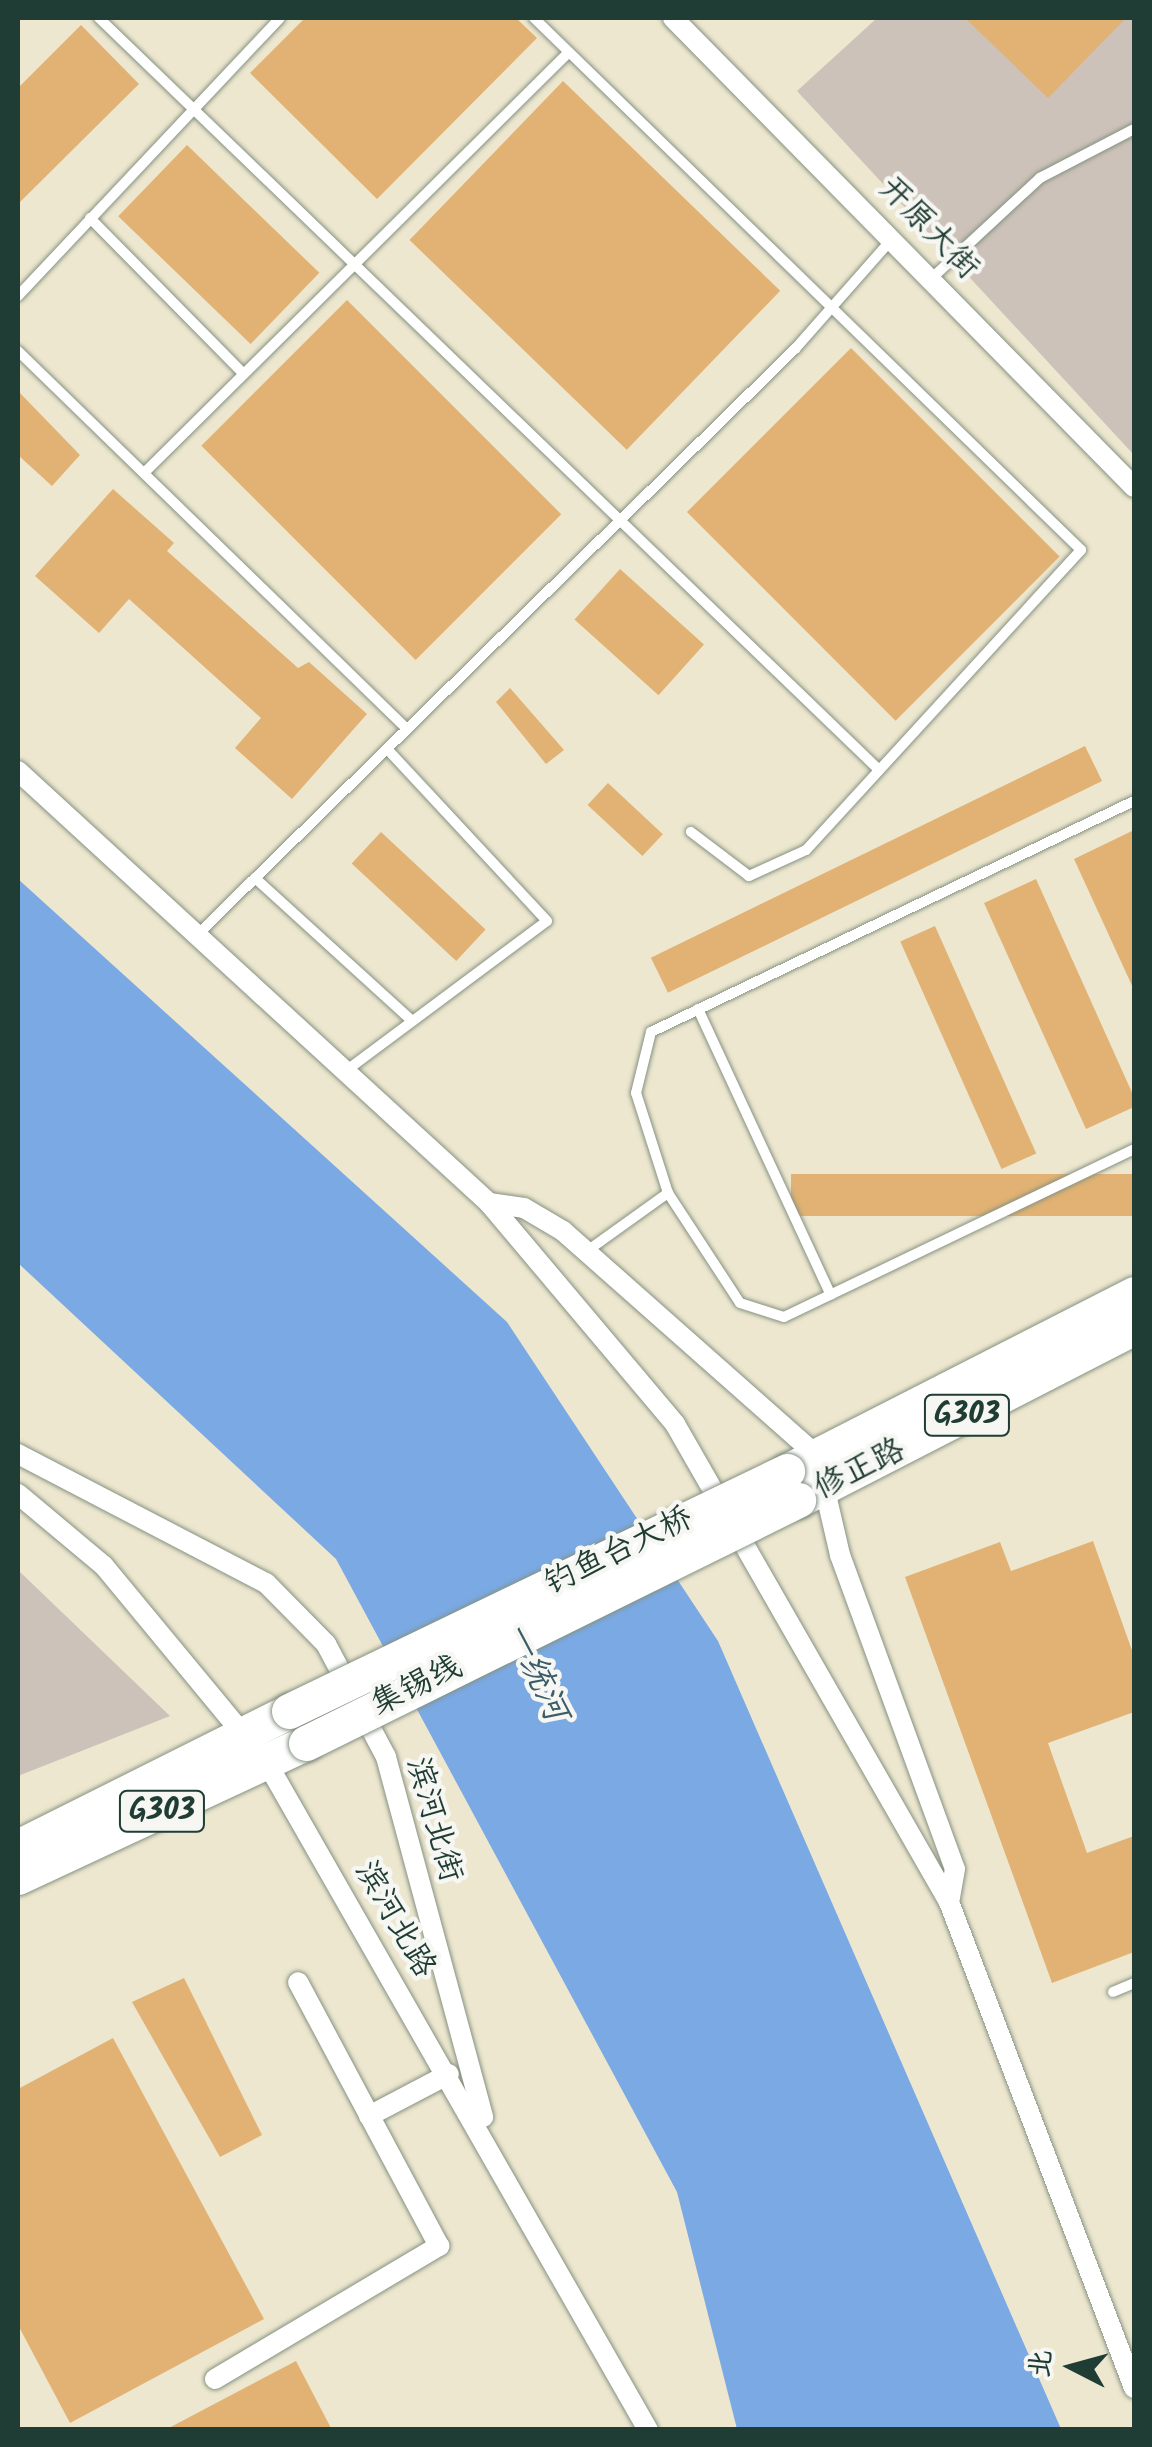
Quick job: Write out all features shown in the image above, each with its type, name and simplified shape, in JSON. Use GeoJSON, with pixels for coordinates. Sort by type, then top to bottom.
{"type":"FeatureCollection","features":[{"type":"Feature","properties":{"kind":"highway","name":"修正路"},"geometry":{"type":"LineString","coordinates":[[808,1478],[1134,1321]]}},
{"type":"Feature","properties":{"kind":"highway","name":"钓鱼台大桥"},"geometry":{"type":"LineString","coordinates":[[246,1731],[808,1478]]}},
{"type":"Feature","properties":{"kind":"highway","name":"集锡线"},"geometry":{"type":"LineString","coordinates":[[267,1762],[808,1478]]}},
{"type":"Feature","properties":{"kind":"highway","name":"G303"},"geometry":{"type":"LineString","coordinates":[[18,1847],[246,1731]]}},
{"type":"Feature","properties":{"kind":"highway","name":"G303"},"geometry":{"type":"LineString","coordinates":[[18,1877],[267,1762]]}},
{"type":"Feature","properties":{"kind":"street","name":"开原大街"},"geometry":{"type":"LineString","coordinates":[[672,18],[895,236],[1134,487]]}},
{"type":"Feature","properties":{"kind":"street"},"geometry":{"type":"LineString","coordinates":[[18,771],[488,1203],[675,1424],[949,1902],[1134,2388]]}},
{"type":"Feature","properties":{"kind":"street"},"geometry":{"type":"LineString","coordinates":[[488,1203],[524,1208],[586,1252],[808,1478],[955,1869],[949,1902]]}},
{"type":"Feature","properties":{"kind":"street","name":"滨河北街"},"geometry":{"type":"LineString","coordinates":[[18,1454],[266,1583],[326,1644],[386,1757],[490,2143]]}},
{"type":"Feature","properties":{"kind":"street","name":"滨河北路"},"geometry":{"type":"LineString","coordinates":[[18,1494],[104,1566],[246,1731],[267,1762],[490,2143],[648,2430]]}},
{"type":"Feature","properties":{"kind":"street"},"geometry":{"type":"LineString","coordinates":[[215,2379],[439,2246],[298,1982]]}},
{"type":"Feature","properties":{"kind":"street"},"geometry":{"type":"LineString","coordinates":[[370,2116],[449,2074]]}},
{"type":"Feature","properties":{"kind":"lane"},"geometry":{"type":"LineString","coordinates":[[98,18],[879,770]]}},
{"type":"Feature","properties":{"kind":"lane"},"geometry":{"type":"LineString","coordinates":[[18,296],[280,18]]}},
{"type":"Feature","properties":{"kind":"lane"},"geometry":{"type":"LineString","coordinates":[[534,18],[1080,550],[806,850],[749,876],[690,832]]}},
{"type":"Feature","properties":{"kind":"lane"},"geometry":{"type":"LineString","coordinates":[[144,473],[569,52]]}},
{"type":"Feature","properties":{"kind":"lane"},"geometry":{"type":"LineString","coordinates":[[933,277],[1040,178],[1134,130]]}},
{"type":"Feature","properties":{"kind":"lane"},"geometry":{"type":"LineString","coordinates":[[90,218],[244,374]]}},
{"type":"Feature","properties":{"kind":"lane"},"geometry":{"type":"LineString","coordinates":[[198,934],[832,308],[895,236]]}},
{"type":"Feature","properties":{"kind":"lane"},"geometry":{"type":"LineString","coordinates":[[18,351],[407,729]]}},
{"type":"Feature","properties":{"kind":"lane"},"geometry":{"type":"LineString","coordinates":[[347,1070],[547,920],[387,749]]}},
{"type":"Feature","properties":{"kind":"lane"},"geometry":{"type":"LineString","coordinates":[[1134,801],[651,1032],[636,1092],[668,1193],[740,1303],[784,1317],[1134,1148]]}},
{"type":"Feature","properties":{"kind":"lane"},"geometry":{"type":"LineString","coordinates":[[255,878],[412,1021]]}},
{"type":"Feature","properties":{"kind":"lane"},"geometry":{"type":"LineString","coordinates":[[698,1009],[831,1294]]}},
{"type":"Feature","properties":{"kind":"lane"},"geometry":{"type":"LineString","coordinates":[[586,1252],[668,1193]]}},
{"type":"Feature","properties":{"kind":"lane"},"geometry":{"type":"LineString","coordinates":[[1112,1992],[1134,1983]]}},
{"type":"Feature","properties":{"kind":"shaded area"},"geometry":{"type":"Polygon","coordinates":[[[877,18],[1134,18],[1134,455],[797,91],[877,18]]]}},
{"type":"Feature","properties":{"kind":"shaded area"},"geometry":{"type":"Polygon","coordinates":[[[18,1570],[170,1716],[18,1776],[18,1570]]]}},
{"type":"Feature","properties":{"kind":"water","name":"一统河"},"geometry":{"type":"Polygon","coordinates":[[[18,879],[507,1322],[718,1641],[1061,2429],[737,2429],[677,2192],[336,1559],[18,1263],[18,879]]]}},
{"type":"Feature","properties":{"kind":"building"},"geometry":{"type":"Polygon","coordinates":[[[305,18],[516,18],[537,38],[377,199],[250,73],[305,18]]]}},
{"type":"Feature","properties":{"kind":"building"},"geometry":{"type":"Polygon","coordinates":[[[965,18],[1126,18],[1048,98],[965,18]]]}},
{"type":"Feature","properties":{"kind":"building"},"geometry":{"type":"Polygon","coordinates":[[[81,25],[139,84],[18,204],[18,88],[81,25]]]}},
{"type":"Feature","properties":{"kind":"building"},"geometry":{"type":"Polygon","coordinates":[[[563,81],[780,291],[627,450],[409,240],[563,81]]]}},
{"type":"Feature","properties":{"kind":"building"},"geometry":{"type":"Polygon","coordinates":[[[187,145],[319,273],[251,344],[118,216],[187,145]]]}},
{"type":"Feature","properties":{"kind":"building"},"geometry":{"type":"Polygon","coordinates":[[[347,300],[561,514],[416,660],[201,446],[347,300]]]}},
{"type":"Feature","properties":{"kind":"building"},"geometry":{"type":"Polygon","coordinates":[[[851,348],[1060,557],[896,721],[687,512],[851,348]]]}},
{"type":"Feature","properties":{"kind":"building"},"geometry":{"type":"Polygon","coordinates":[[[18,391],[80,455],[52,486],[18,455],[18,391]]]}},
{"type":"Feature","properties":{"kind":"building"},"geometry":{"type":"Polygon","coordinates":[[[113,489],[174,543],[167,551],[298,668],[309,662],[367,714],[292,799],[235,748],[261,718],[129,599],[99,633],[35,576],[113,489]]]}},
{"type":"Feature","properties":{"kind":"building"},"geometry":{"type":"Polygon","coordinates":[[[620,569],[704,645],[658,695],[574,620],[620,569]]]}},
{"type":"Feature","properties":{"kind":"building"},"geometry":{"type":"Polygon","coordinates":[[[510,688],[564,750],[546,764],[496,702],[510,688]]]}},
{"type":"Feature","properties":{"kind":"building"},"geometry":{"type":"Polygon","coordinates":[[[1085,746],[1102,781],[668,993],[651,958],[1085,746]]]}},
{"type":"Feature","properties":{"kind":"building"},"geometry":{"type":"Polygon","coordinates":[[[608,783],[663,834],[642,856],[588,805],[608,783]]]}},
{"type":"Feature","properties":{"kind":"building"},"geometry":{"type":"Polygon","coordinates":[[[1134,830],[1134,990],[1074,859],[1134,830]]]}},
{"type":"Feature","properties":{"kind":"building"},"geometry":{"type":"Polygon","coordinates":[[[381,832],[486,930],[456,961],[352,863],[381,832]]]}},
{"type":"Feature","properties":{"kind":"building"},"geometry":{"type":"Polygon","coordinates":[[[1036,879],[1134,1097],[1134,1107],[1086,1129],[984,903],[1036,879]]]}},
{"type":"Feature","properties":{"kind":"building"},"geometry":{"type":"Polygon","coordinates":[[[935,926],[1036,1153],[1002,1169],[900,941],[935,926]]]}},
{"type":"Feature","properties":{"kind":"building"},"geometry":{"type":"Polygon","coordinates":[[[791,1174],[1134,1174],[1134,1216],[791,1216],[791,1174]]]}},
{"type":"Feature","properties":{"kind":"building"},"geometry":{"type":"Polygon","coordinates":[[[1093,1541],[1134,1656],[1134,1712],[1048,1743],[1087,1853],[1134,1836],[1134,1952],[1052,1983],[905,1577],[1000,1542],[1011,1571],[1093,1541]]]}},
{"type":"Feature","properties":{"kind":"building"},"geometry":{"type":"Polygon","coordinates":[[[184,1978],[262,2135],[220,2157],[132,2002],[184,1978]]]}},
{"type":"Feature","properties":{"kind":"building"},"geometry":{"type":"Polygon","coordinates":[[[113,2038],[264,2319],[70,2423],[18,2325],[18,2089],[113,2038]]]}},
{"type":"Feature","properties":{"kind":"building"},"geometry":{"type":"Polygon","coordinates":[[[296,2361],[332,2430],[165,2430],[296,2361]]]}}]}
